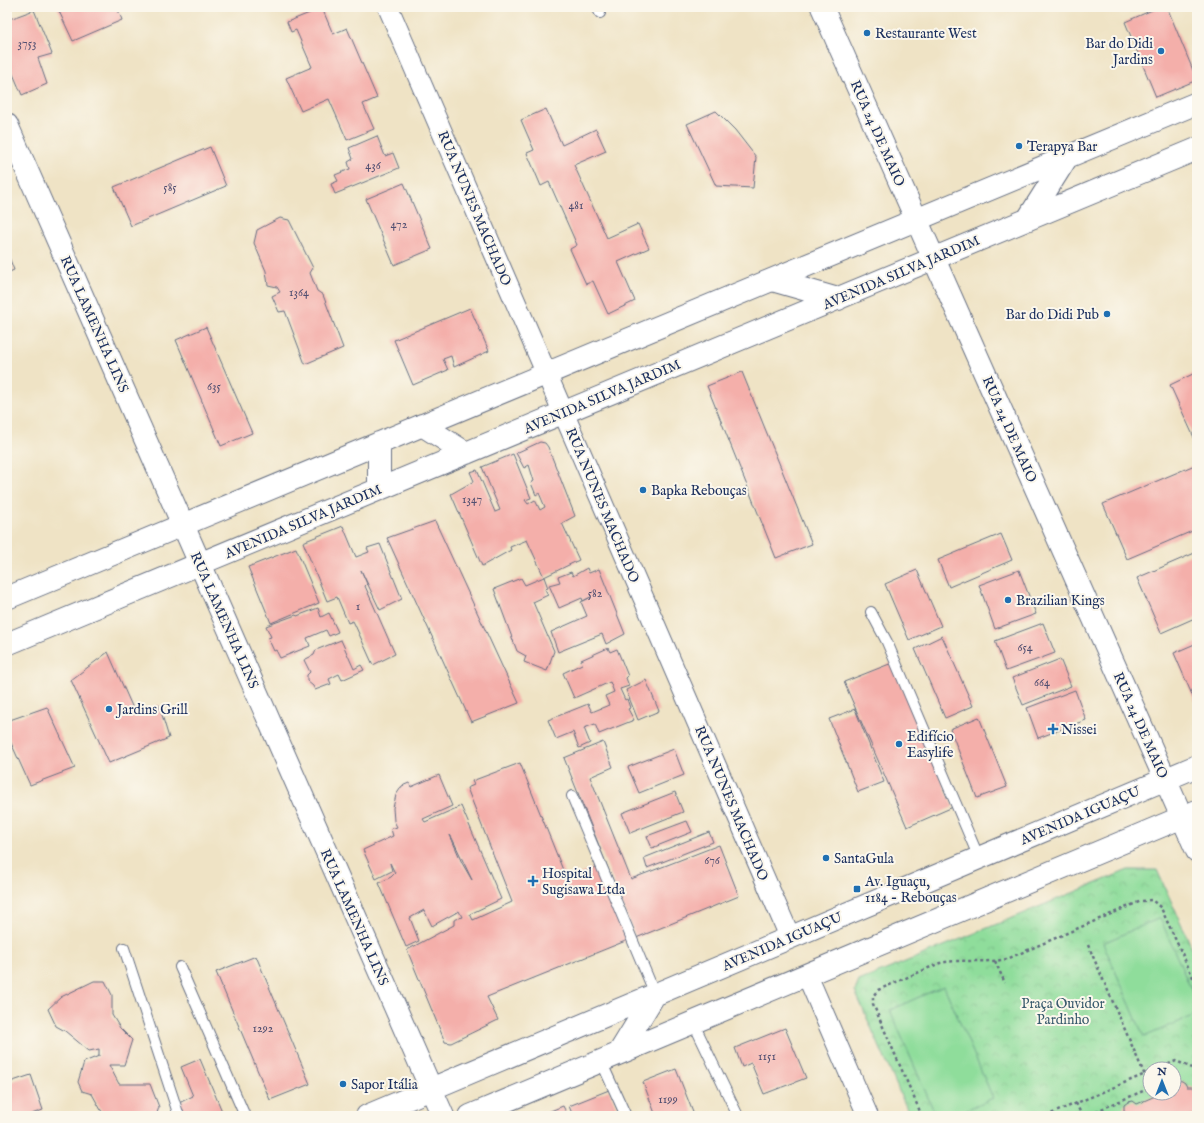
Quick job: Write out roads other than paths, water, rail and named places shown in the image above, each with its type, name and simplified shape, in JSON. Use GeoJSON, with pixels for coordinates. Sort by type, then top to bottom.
{"type":"FeatureCollection","features":[{"type":"Feature","properties":{"kind":"main road","name":"RUA 24 DE MAIO"},"geometry":{"type":"LineString","coordinates":[[822,7],[1165,779],[1190,814],[1197,851]]}},
{"type":"Feature","properties":{"kind":"main road"},"geometry":{"type":"LineString","coordinates":[[7,598],[1197,104]]}},
{"type":"Feature","properties":{"kind":"main road","name":"RUA LAMENHA LINS"},"geometry":{"type":"LineString","coordinates":[[7,125],[443,1116]]}},
{"type":"Feature","properties":{"kind":"main road","name":"AVENIDA SILVA JARDIM"},"geometry":{"type":"LineString","coordinates":[[7,644],[1197,149]]}},
{"type":"Feature","properties":{"kind":"main road"},"geometry":{"type":"LineString","coordinates":[[1028,219],[1068,157]]}},
{"type":"Feature","properties":{"kind":"main road"},"geometry":{"type":"LineString","coordinates":[[772,280],[838,299]]}},
{"type":"Feature","properties":{"kind":"main road"},"geometry":{"type":"LineString","coordinates":[[422,425],[466,453]]}},
{"type":"Feature","properties":{"kind":"main road"},"geometry":{"type":"LineString","coordinates":[[379,443],[379,489]]}},
{"type":"Feature","properties":{"kind":"main road","name":"AVENIDA IGUAÇU"},"geometry":{"type":"LineString","coordinates":[[367,1116],[1197,766]]}},
{"type":"Feature","properties":{"kind":"main road"},"geometry":{"type":"LineString","coordinates":[[470,1116],[1190,814]]}},
{"type":"Feature","properties":{"kind":"main road"},"geometry":{"type":"LineString","coordinates":[[610,1057],[655,994]]}},
{"type":"Feature","properties":{"kind":"street","name":"RUA NUNES MACHADO"},"geometry":{"type":"LineString","coordinates":[[388,7],[790,937]]}},
{"type":"Feature","properties":{"kind":"street"},"geometry":{"type":"LineString","coordinates":[[807,975],[868,1116]]}},
{"type":"Feature","properties":{"kind":"lane"},"geometry":{"type":"LineString","coordinates":[[871,612],[887,642],[979,858]]}},
{"type":"Feature","properties":{"kind":"lane"},"geometry":{"type":"LineString","coordinates":[[572,796],[655,994]]}},
{"type":"Feature","properties":{"kind":"lane"},"geometry":{"type":"LineString","coordinates":[[124,948],[179,1116]]}},
{"type":"Feature","properties":{"kind":"lane"},"geometry":{"type":"LineString","coordinates":[[180,967],[245,1116]]}},
{"type":"Feature","properties":{"kind":"lane"},"geometry":{"type":"LineString","coordinates":[[693,1022],[738,1116]]}},
{"type":"Feature","properties":{"kind":"lane"},"geometry":{"type":"LineString","coordinates":[[610,1057],[626,1116]]}},
{"type":"Feature","properties":{"kind":"place","name":"Restaurante West"},"geometry":{"type":"Point","coordinates":[867,33]}},
{"type":"Feature","properties":{"kind":"place","name":"Bar do Didi Jardins"},"geometry":{"type":"Point","coordinates":[1161,51]}},
{"type":"Feature","properties":{"kind":"place","name":"Terapya Bar"},"geometry":{"type":"Point","coordinates":[1019,146]}},
{"type":"Feature","properties":{"kind":"place","name":"Bar do Didi Pub"},"geometry":{"type":"Point","coordinates":[1107,314]}},
{"type":"Feature","properties":{"kind":"place","name":"Bapka Rebouças"},"geometry":{"type":"Point","coordinates":[643,490]}},
{"type":"Feature","properties":{"kind":"place","name":"Brazilian Kings"},"geometry":{"type":"Point","coordinates":[1008,600]}},
{"type":"Feature","properties":{"kind":"place","name":"Jardins Grill"},"geometry":{"type":"Point","coordinates":[109,709]}},
{"type":"Feature","properties":{"kind":"place","name":"Nissei"},"geometry":{"type":"Point","coordinates":[1053,729]}},
{"type":"Feature","properties":{"kind":"place","name":"Edifício Easylife"},"geometry":{"type":"Point","coordinates":[899,744]}},
{"type":"Feature","properties":{"kind":"place","name":"SantaGula"},"geometry":{"type":"Point","coordinates":[826,858]}},
{"type":"Feature","properties":{"kind":"place","name":"Hospital Sugisawa Ltda"},"geometry":{"type":"Point","coordinates":[533,881]}},
{"type":"Feature","properties":{"kind":"place","name":"Av. Iguaçu, 1184 - Rebouças"},"geometry":{"type":"Point","coordinates":[857,889]}},
{"type":"Feature","properties":{"kind":"place","name":"Sapor Itália"},"geometry":{"type":"Point","coordinates":[343,1084]}},
{"type":"Feature","properties":{"kind":"park label","name":"Praça Ouvidor Pardinho"},"geometry":{"type":"Point","coordinates":[1063,1012]}}]}
